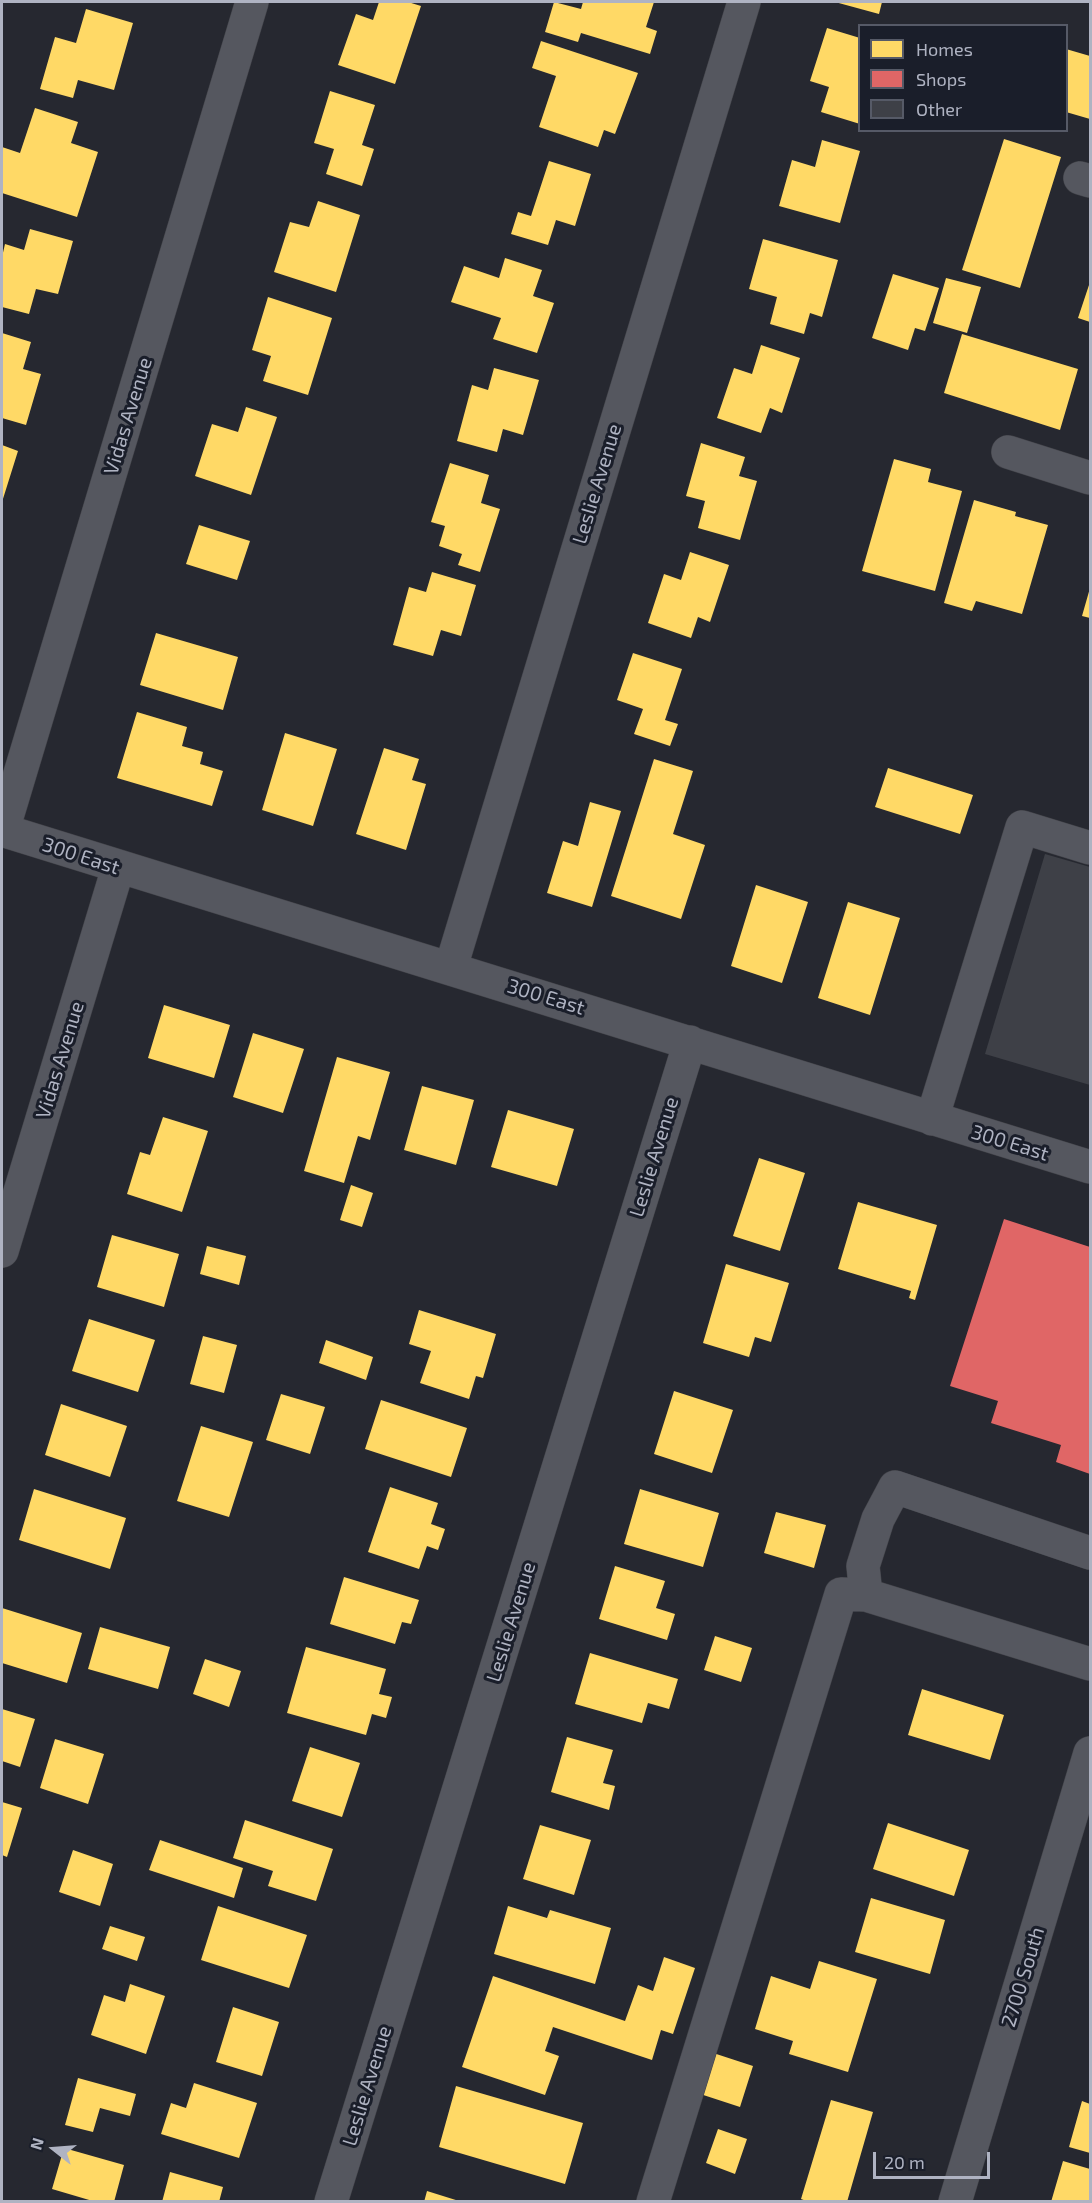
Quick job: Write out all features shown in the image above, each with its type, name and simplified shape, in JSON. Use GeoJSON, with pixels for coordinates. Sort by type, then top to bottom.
{"type":"FeatureCollection","features":[{"type":"Feature","properties":{"kind":"street","name":"Vidas Avenue"},"geometry":{"type":"LineString","coordinates":[[2,830],[252,2]]}},
{"type":"Feature","properties":{"kind":"street","name":"Leslie Avenue"},"geometry":{"type":"LineString","coordinates":[[450,967],[744,2]]}},
{"type":"Feature","properties":{"kind":"street"},"geometry":{"type":"LineString","coordinates":[[1008,452],[1090,478]]}},
{"type":"Feature","properties":{"kind":"street"},"geometry":{"type":"LineString","coordinates":[[932,1119],[1022,827],[1090,848]]}},
{"type":"Feature","properties":{"kind":"street","name":"300 East"},"geometry":{"type":"LineString","coordinates":[[2,830],[118,868],[450,967],[1090,1167]]}},
{"type":"Feature","properties":{"kind":"street","name":"Vidas Avenue"},"geometry":{"type":"LineString","coordinates":[[2,1251],[118,868]]}},
{"type":"Feature","properties":{"kind":"street","name":"Leslie Avenue"},"geometry":{"type":"LineString","coordinates":[[332,2202],[690,1042]]}},
{"type":"Feature","properties":{"kind":"street"},"geometry":{"type":"LineString","coordinates":[[866,1595],[863,1566],[878,1519],[895,1487],[1090,1553]]}},
{"type":"Feature","properties":{"kind":"street"},"geometry":{"type":"LineString","coordinates":[[653,2202],[841,1594],[866,1595],[1090,1664]]}},
{"type":"Feature","properties":{"kind":"street","name":"2700 South"},"geometry":{"type":"LineString","coordinates":[[955,2202],[1090,1753]]}},
{"type":"Feature","properties":{"kind":"building: Homes"},"geometry":{"type":"Polygon","coordinates":[[[379,2],[408,2],[421,6],[395,84],[338,65],[356,14],[373,20],[379,2]]]}},
{"type":"Feature","properties":{"kind":"building: Homes"},"geometry":{"type":"Polygon","coordinates":[[[554,2],[581,9],[583,2],[654,2],[646,27],[657,31],[650,54],[581,33],[578,42],[545,32],[554,2]]]}},
{"type":"Feature","properties":{"kind":"building: Homes"},"geometry":{"type":"Polygon","coordinates":[[[835,2],[882,2],[879,14],[835,2]]]}},
{"type":"Feature","properties":{"kind":"building: Homes"},"geometry":{"type":"Polygon","coordinates":[[[86,9],[133,23],[114,90],[78,80],[73,98],[40,89],[55,37],[76,43],[86,9]]]}},
{"type":"Feature","properties":{"kind":"building: Homes"},"geometry":{"type":"Polygon","coordinates":[[[827,28],[858,37],[858,123],[821,112],[829,87],[810,81],[827,28]]]}},
{"type":"Feature","properties":{"kind":"building: Homes"},"geometry":{"type":"Polygon","coordinates":[[[541,41],[638,73],[615,134],[604,130],[598,147],[539,127],[556,76],[532,68],[541,41]]]}},
{"type":"Feature","properties":{"kind":"building: Homes"},"geometry":{"type":"Polygon","coordinates":[[[1068,50],[1090,56],[1090,119],[1068,113],[1068,50]]]}},
{"type":"Feature","properties":{"kind":"building: Homes"},"geometry":{"type":"Polygon","coordinates":[[[330,91],[375,105],[362,145],[374,149],[362,186],[326,174],[334,149],[314,143],[330,91]]]}},
{"type":"Feature","properties":{"kind":"building: Homes"},"geometry":{"type":"Polygon","coordinates":[[[35,108],[78,122],[71,143],[98,152],[77,217],[2,193],[2,147],[20,153],[35,108]]]}},
{"type":"Feature","properties":{"kind":"building: Homes"},"geometry":{"type":"Polygon","coordinates":[[[1004,139],[1061,157],[1020,288],[962,270],[1004,139]]]}},
{"type":"Feature","properties":{"kind":"building: Homes"},"geometry":{"type":"Polygon","coordinates":[[[822,140],[860,151],[840,223],[779,206],[792,160],[815,167],[822,140]]]}},
{"type":"Feature","properties":{"kind":"building: Homes"},"geometry":{"type":"Polygon","coordinates":[[[549,161],[591,174],[575,226],[556,220],[548,245],[511,234],[518,212],[531,216],[549,161]]]}},
{"type":"Feature","properties":{"kind":"building: Homes"},"geometry":{"type":"Polygon","coordinates":[[[318,201],[360,215],[336,292],[274,272],[290,222],[309,227],[318,201]]]}},
{"type":"Feature","properties":{"kind":"building: Homes"},"geometry":{"type":"Polygon","coordinates":[[[30,229],[73,241],[58,294],[36,289],[29,314],[2,307],[2,257],[5,244],[24,250],[30,229]]]}},
{"type":"Feature","properties":{"kind":"building: Homes"},"geometry":{"type":"Polygon","coordinates":[[[763,239],[838,260],[822,317],[810,313],[804,334],[770,324],[777,297],[749,289],[763,239]]]}},
{"type":"Feature","properties":{"kind":"building: Homes"},"geometry":{"type":"Polygon","coordinates":[[[505,258],[542,270],[533,296],[554,303],[537,353],[493,339],[501,318],[451,302],[464,266],[499,278],[505,258]]]}},
{"type":"Feature","properties":{"kind":"building: Homes"},"geometry":{"type":"Polygon","coordinates":[[[893,274],[939,288],[925,331],[915,328],[908,350],[872,338],[893,274]]]}},
{"type":"Feature","properties":{"kind":"building: Homes"},"geometry":{"type":"Polygon","coordinates":[[[946,278],[981,287],[967,333],[933,323],[946,278]]]}},
{"type":"Feature","properties":{"kind":"building: Homes"},"geometry":{"type":"Polygon","coordinates":[[[1090,282],[1090,322],[1078,318],[1090,282]]]}},
{"type":"Feature","properties":{"kind":"building: Homes"},"geometry":{"type":"Polygon","coordinates":[[[268,297],[332,318],[308,395],[263,381],[271,356],[252,350],[268,297]]]}},
{"type":"Feature","properties":{"kind":"building: Homes"},"geometry":{"type":"Polygon","coordinates":[[[2,333],[31,342],[23,369],[41,374],[26,425],[2,418],[2,333]]]}},
{"type":"Feature","properties":{"kind":"building: Homes"},"geometry":{"type":"Polygon","coordinates":[[[962,334],[1078,369],[1060,430],[944,393],[962,334]]]}},
{"type":"Feature","properties":{"kind":"building: Homes"},"geometry":{"type":"Polygon","coordinates":[[[761,345],[800,358],[782,413],[770,408],[761,433],[717,418],[734,368],[752,374],[761,345]]]}},
{"type":"Feature","properties":{"kind":"building: Homes"},"geometry":{"type":"Polygon","coordinates":[[[494,368],[539,380],[523,435],[503,429],[497,452],[457,441],[472,385],[488,390],[494,368]]]}},
{"type":"Feature","properties":{"kind":"building: Homes"},"geometry":{"type":"Polygon","coordinates":[[[246,407],[277,417],[251,495],[195,476],[212,424],[238,432],[246,407]]]}},
{"type":"Feature","properties":{"kind":"building: Homes"},"geometry":{"type":"Polygon","coordinates":[[[701,443],[745,457],[739,476],[757,481],[740,540],[698,528],[705,501],[686,496],[701,443]]]}},
{"type":"Feature","properties":{"kind":"building: Homes"},"geometry":{"type":"Polygon","coordinates":[[[2,445],[18,451],[2,502],[2,445]]]}},
{"type":"Feature","properties":{"kind":"building: Homes"},"geometry":{"type":"Polygon","coordinates":[[[894,459],[931,469],[928,482],[962,491],[935,591],[862,571],[894,459]]]}},
{"type":"Feature","properties":{"kind":"building: Homes"},"geometry":{"type":"Polygon","coordinates":[[[450,463],[489,475],[481,503],[500,509],[480,572],[458,565],[462,554],[439,546],[445,526],[431,522],[450,463]]]}},
{"type":"Feature","properties":{"kind":"building: Homes"},"geometry":{"type":"Polygon","coordinates":[[[974,500],[1016,512],[1015,516],[1048,525],[1022,614],[976,601],[972,611],[944,603],[974,500]]]}},
{"type":"Feature","properties":{"kind":"building: Homes"},"geometry":{"type":"Polygon","coordinates":[[[199,525],[250,541],[237,580],[186,564],[199,525]]]}},
{"type":"Feature","properties":{"kind":"building: Homes"},"geometry":{"type":"Polygon","coordinates":[[[690,552],[729,565],[710,622],[698,617],[691,638],[648,623],[664,574],[681,580],[690,552]]]}},
{"type":"Feature","properties":{"kind":"building: Homes"},"geometry":{"type":"Polygon","coordinates":[[[432,572],[476,585],[461,636],[441,630],[433,656],[393,645],[409,587],[426,592],[432,572]]]}},
{"type":"Feature","properties":{"kind":"building: Homes"},"geometry":{"type":"Polygon","coordinates":[[[1090,588],[1090,618],[1082,616],[1090,588]]]}},
{"type":"Feature","properties":{"kind":"building: Homes"},"geometry":{"type":"Polygon","coordinates":[[[156,633],[238,657],[223,710],[140,685],[156,633]]]}},
{"type":"Feature","properties":{"kind":"building: Homes"},"geometry":{"type":"Polygon","coordinates":[[[633,653],[682,669],[665,720],[678,724],[670,746],[634,734],[643,709],[617,700],[633,653]]]}},
{"type":"Feature","properties":{"kind":"building: Homes"},"geometry":{"type":"Polygon","coordinates":[[[137,712],[187,727],[182,746],[203,752],[200,764],[223,771],[212,806],[117,778],[137,712]]]}},
{"type":"Feature","properties":{"kind":"building: Homes"},"geometry":{"type":"Polygon","coordinates":[[[285,733],[337,749],[313,826],[262,810],[285,733]]]}},
{"type":"Feature","properties":{"kind":"building: Homes"},"geometry":{"type":"Polygon","coordinates":[[[384,748],[419,759],[412,780],[426,784],[406,850],[356,834],[384,748]]]}},
{"type":"Feature","properties":{"kind":"building: Homes"},"geometry":{"type":"Polygon","coordinates":[[[654,759],[693,771],[673,834],[705,845],[681,919],[611,896],[654,759]]]}},
{"type":"Feature","properties":{"kind":"building: Homes"},"geometry":{"type":"Polygon","coordinates":[[[888,768],[973,795],[960,834],[875,807],[888,768]]]}},
{"type":"Feature","properties":{"kind":"building: Homes"},"geometry":{"type":"Polygon","coordinates":[[[590,802],[621,811],[592,907],[547,893],[563,841],[578,846],[590,802]]]}},
{"type":"Feature","properties":{"kind":"building: Homes"},"geometry":{"type":"Polygon","coordinates":[[[756,885],[808,902],[782,983],[731,966],[756,885]]]}},
{"type":"Feature","properties":{"kind":"building: Homes"},"geometry":{"type":"Polygon","coordinates":[[[848,902],[900,918],[870,1015],[818,998],[848,902]]]}},
{"type":"Feature","properties":{"kind":"building: Homes"},"geometry":{"type":"Polygon","coordinates":[[[164,1005],[230,1025],[214,1078],[148,1058],[164,1005]]]}},
{"type":"Feature","properties":{"kind":"building: Homes"},"geometry":{"type":"Polygon","coordinates":[[[253,1033],[304,1049],[283,1113],[233,1097],[253,1033]]]}},
{"type":"Feature","properties":{"kind":"building: Homes"},"geometry":{"type":"Polygon","coordinates":[[[337,1057],[390,1072],[370,1140],[358,1136],[344,1183],[304,1171],[337,1057]]]}},
{"type":"Feature","properties":{"kind":"building: Homes"},"geometry":{"type":"Polygon","coordinates":[[[422,1086],[474,1100],[456,1165],[404,1150],[422,1086]]]}},
{"type":"Feature","properties":{"kind":"building: Homes"},"geometry":{"type":"Polygon","coordinates":[[[508,1110],[574,1129],[557,1186],[491,1167],[508,1110]]]}},
{"type":"Feature","properties":{"kind":"building: Homes"},"geometry":{"type":"Polygon","coordinates":[[[163,1117],[208,1131],[182,1212],[127,1194],[140,1152],[150,1155],[163,1117]]]}},
{"type":"Feature","properties":{"kind":"building: Homes"},"geometry":{"type":"Polygon","coordinates":[[[759,1158],[805,1173],[780,1251],[733,1236],[759,1158]]]}},
{"type":"Feature","properties":{"kind":"building: Homes"},"geometry":{"type":"Polygon","coordinates":[[[351,1185],[373,1193],[362,1227],[340,1220],[351,1185]]]}},
{"type":"Feature","properties":{"kind":"building: Homes"},"geometry":{"type":"Polygon","coordinates":[[[858,1202],[937,1225],[915,1300],[909,1298],[911,1291],[838,1269],[858,1202]]]}},
{"type":"Feature","properties":{"kind":"building: Homes"},"geometry":{"type":"Polygon","coordinates":[[[112,1235],[179,1254],[164,1307],[97,1287],[112,1235]]]}},
{"type":"Feature","properties":{"kind":"building: Homes"},"geometry":{"type":"Polygon","coordinates":[[[207,1246],[246,1256],[239,1285],[200,1274],[207,1246]]]}},
{"type":"Feature","properties":{"kind":"building: Homes"},"geometry":{"type":"Polygon","coordinates":[[[726,1264],[789,1283],[771,1342],[755,1337],[749,1357],[703,1343],[726,1264]]]}},
{"type":"Feature","properties":{"kind":"building: Homes"},"geometry":{"type":"Polygon","coordinates":[[[419,1310],[496,1334],[483,1378],[476,1376],[469,1399],[420,1383],[431,1351],[409,1344],[419,1310]]]}},
{"type":"Feature","properties":{"kind":"building: Homes"},"geometry":{"type":"Polygon","coordinates":[[[89,1319],[155,1340],[138,1392],[72,1371],[89,1319]]]}},
{"type":"Feature","properties":{"kind":"building: Homes"},"geometry":{"type":"Polygon","coordinates":[[[203,1336],[237,1345],[224,1393],[190,1384],[203,1336]]]}},
{"type":"Feature","properties":{"kind":"building: Homes"},"geometry":{"type":"Polygon","coordinates":[[[326,1340],[373,1357],[366,1380],[319,1363],[326,1340]]]}},
{"type":"Feature","properties":{"kind":"building: Homes"},"geometry":{"type":"Polygon","coordinates":[[[674,1391],[733,1410],[712,1473],[654,1454],[674,1391]]]}},
{"type":"Feature","properties":{"kind":"building: Homes"},"geometry":{"type":"Polygon","coordinates":[[[281,1394],[325,1407],[310,1454],[266,1440],[281,1394]]]}},
{"type":"Feature","properties":{"kind":"building: Homes"},"geometry":{"type":"Polygon","coordinates":[[[381,1400],[467,1428],[451,1477],[365,1449],[381,1400]]]}},
{"type":"Feature","properties":{"kind":"building: Homes"},"geometry":{"type":"Polygon","coordinates":[[[61,1404],[127,1426],[110,1477],[45,1455],[61,1404]]]}},
{"type":"Feature","properties":{"kind":"building: Homes"},"geometry":{"type":"Polygon","coordinates":[[[201,1426],[253,1442],[229,1517],[177,1501],[201,1426]]]}},
{"type":"Feature","properties":{"kind":"building: Homes"},"geometry":{"type":"Polygon","coordinates":[[[390,1487],[438,1503],[431,1524],[445,1529],[438,1550],[427,1546],[419,1569],[368,1552],[390,1487]]]}},
{"type":"Feature","properties":{"kind":"building: Homes"},"geometry":{"type":"Polygon","coordinates":[[[34,1489],[126,1518],[110,1569],[19,1540],[34,1489]]]}},
{"type":"Feature","properties":{"kind":"building: Homes"},"geometry":{"type":"Polygon","coordinates":[[[640,1489],[719,1513],[703,1567],[624,1544],[640,1489]]]}},
{"type":"Feature","properties":{"kind":"building: Homes"},"geometry":{"type":"Polygon","coordinates":[[[776,1512],[826,1525],[814,1568],[764,1553],[776,1512]]]}},
{"type":"Feature","properties":{"kind":"building: Homes"},"geometry":{"type":"Polygon","coordinates":[[[615,1566],[665,1581],[656,1608],[675,1614],[667,1640],[599,1619],[615,1566]]]}},
{"type":"Feature","properties":{"kind":"building: Homes"},"geometry":{"type":"Polygon","coordinates":[[[344,1577],[419,1600],[411,1624],[402,1622],[395,1644],[330,1624],[344,1577]]]}},
{"type":"Feature","properties":{"kind":"building: Homes"},"geometry":{"type":"Polygon","coordinates":[[[2,1608],[82,1633],[67,1683],[2,1663],[2,1608]]]}},
{"type":"Feature","properties":{"kind":"building: Homes"},"geometry":{"type":"Polygon","coordinates":[[[100,1627],[170,1647],[158,1689],[88,1669],[100,1627]]]}},
{"type":"Feature","properties":{"kind":"building: Homes"},"geometry":{"type":"Polygon","coordinates":[[[715,1636],[752,1648],[741,1682],[704,1670],[715,1636]]]}},
{"type":"Feature","properties":{"kind":"building: Homes"},"geometry":{"type":"Polygon","coordinates":[[[306,1647],[386,1669],[379,1694],[392,1697],[386,1718],[372,1714],[366,1735],[287,1713],[306,1647]]]}},
{"type":"Feature","properties":{"kind":"building: Homes"},"geometry":{"type":"Polygon","coordinates":[[[590,1653],[678,1679],[669,1709],[648,1703],[642,1723],[575,1704],[590,1653]]]}},
{"type":"Feature","properties":{"kind":"building: Homes"},"geometry":{"type":"Polygon","coordinates":[[[205,1659],[241,1671],[229,1707],[193,1694],[205,1659]]]}},
{"type":"Feature","properties":{"kind":"building: Homes"},"geometry":{"type":"Polygon","coordinates":[[[922,1689],[1004,1715],[990,1760],[908,1735],[922,1689]]]}},
{"type":"Feature","properties":{"kind":"building: Homes"},"geometry":{"type":"Polygon","coordinates":[[[2,1709],[35,1719],[20,1767],[2,1761],[2,1709]]]}},
{"type":"Feature","properties":{"kind":"building: Homes"},"geometry":{"type":"Polygon","coordinates":[[[567,1737],[613,1750],[603,1783],[615,1786],[609,1810],[551,1792],[567,1737]]]}},
{"type":"Feature","properties":{"kind":"building: Homes"},"geometry":{"type":"Polygon","coordinates":[[[55,1739],[104,1754],[88,1804],[40,1788],[55,1739]]]}},
{"type":"Feature","properties":{"kind":"building: Homes"},"geometry":{"type":"Polygon","coordinates":[[[310,1747],[360,1763],[342,1817],[292,1801],[310,1747]]]}},
{"type":"Feature","properties":{"kind":"building: Homes"},"geometry":{"type":"Polygon","coordinates":[[[2,1802],[22,1808],[7,1857],[2,1855],[2,1802]]]}},
{"type":"Feature","properties":{"kind":"building: Homes"},"geometry":{"type":"Polygon","coordinates":[[[245,1820],[333,1849],[316,1901],[268,1886],[273,1871],[233,1858],[245,1820]]]}},
{"type":"Feature","properties":{"kind":"building: Homes"},"geometry":{"type":"Polygon","coordinates":[[[888,1823],[969,1850],[954,1896],[873,1869],[888,1823]]]}},
{"type":"Feature","properties":{"kind":"building: Homes"},"geometry":{"type":"Polygon","coordinates":[[[540,1825],[591,1840],[574,1895],[523,1879],[540,1825]]]}},
{"type":"Feature","properties":{"kind":"building: Homes"},"geometry":{"type":"Polygon","coordinates":[[[160,1840],[243,1868],[234,1898],[149,1870],[160,1840]]]}},
{"type":"Feature","properties":{"kind":"building: Homes"},"geometry":{"type":"Polygon","coordinates":[[[73,1850],[113,1864],[100,1906],[59,1892],[73,1850]]]}},
{"type":"Feature","properties":{"kind":"building: Homes"},"geometry":{"type":"Polygon","coordinates":[[[871,1898],[945,1920],[930,1974],[855,1952],[871,1898]]]}},
{"type":"Feature","properties":{"kind":"building: Homes"},"geometry":{"type":"Polygon","coordinates":[[[218,1906],[307,1935],[289,1988],[201,1960],[218,1906]]]}},
{"type":"Feature","properties":{"kind":"building: Homes"},"geometry":{"type":"Polygon","coordinates":[[[508,1906],[547,1918],[550,1910],[611,1928],[595,1984],[494,1954],[508,1906]]]}},
{"type":"Feature","properties":{"kind":"building: Homes"},"geometry":{"type":"Polygon","coordinates":[[[110,1926],[145,1937],[137,1961],[102,1949],[110,1926]]]}},
{"type":"Feature","properties":{"kind":"building: Homes"},"geometry":{"type":"Polygon","coordinates":[[[664,1957],[695,1968],[673,2034],[661,2030],[652,2060],[553,2027],[545,2051],[559,2056],[545,2095],[462,2067],[493,1976],[625,2021],[638,1985],[653,1991],[664,1957]]]}},
{"type":"Feature","properties":{"kind":"building: Homes"},"geometry":{"type":"Polygon","coordinates":[[[819,1961],[877,1979],[848,2072],[789,2054],[793,2041],[755,2029],[771,1976],[810,1989],[819,1961]]]}},
{"type":"Feature","properties":{"kind":"building: Homes"},"geometry":{"type":"Polygon","coordinates":[[[130,1984],[165,1996],[146,2054],[91,2035],[104,1995],[125,2002],[130,1984]]]}},
{"type":"Feature","properties":{"kind":"building: Homes"},"geometry":{"type":"Polygon","coordinates":[[[233,2007],[279,2022],[262,2076],[216,2062],[233,2007]]]}},
{"type":"Feature","properties":{"kind":"building: Homes"},"geometry":{"type":"Polygon","coordinates":[[[701,2049],[753,2066],[740,2107],[688,2090],[701,2049]]]}},
{"type":"Feature","properties":{"kind":"building: Homes"},"geometry":{"type":"Polygon","coordinates":[[[78,2078],[136,2094],[130,2116],[100,2108],[93,2132],[65,2125],[78,2078]]]}},
{"type":"Feature","properties":{"kind":"building: Homes"},"geometry":{"type":"Polygon","coordinates":[[[194,2083],[257,2103],[239,2158],[161,2134],[171,2103],[186,2108],[194,2083]]]}},
{"type":"Feature","properties":{"kind":"building: Homes"},"geometry":{"type":"Polygon","coordinates":[[[456,2086],[583,2123],[565,2184],[439,2147],[456,2086]]]}},
{"type":"Feature","properties":{"kind":"building: Homes"},"geometry":{"type":"Polygon","coordinates":[[[831,2100],[873,2112],[847,2202],[809,2202],[801,2199],[831,2100]]]}},
{"type":"Feature","properties":{"kind":"building: Homes"},"geometry":{"type":"Polygon","coordinates":[[[1082,2101],[1090,2104],[1090,2153],[1069,2147],[1082,2101]]]}},
{"type":"Feature","properties":{"kind":"building: Homes"},"geometry":{"type":"Polygon","coordinates":[[[718,2129],[747,2139],[735,2174],[706,2163],[718,2129]]]}},
{"type":"Feature","properties":{"kind":"building: Homes"},"geometry":{"type":"Polygon","coordinates":[[[64,2148],[124,2165],[114,2202],[96,2202],[52,2189],[64,2148]]]}},
{"type":"Feature","properties":{"kind":"building: Homes"},"geometry":{"type":"Polygon","coordinates":[[[1063,2161],[1090,2169],[1090,2202],[1051,2202],[1063,2161]]]}},
{"type":"Feature","properties":{"kind":"building: Homes"},"geometry":{"type":"Polygon","coordinates":[[[170,2172],[223,2187],[219,2202],[162,2202],[170,2172]]]}},
{"type":"Feature","properties":{"kind":"building: Homes"},"geometry":{"type":"Polygon","coordinates":[[[427,2191],[459,2201],[459,2202],[424,2202],[427,2191]]]}},
{"type":"Feature","properties":{"kind":"building: Shops"},"geometry":{"type":"Polygon","coordinates":[[[1004,1219],[1090,1247],[1090,1474],[1056,1462],[1061,1445],[991,1423],[998,1401],[950,1386],[1004,1219]]]}},
{"type":"Feature","properties":{"kind":"building: Other"},"geometry":{"type":"Polygon","coordinates":[[[1045,854],[1090,867],[1090,1085],[985,1054],[1045,854]]]}}]}
